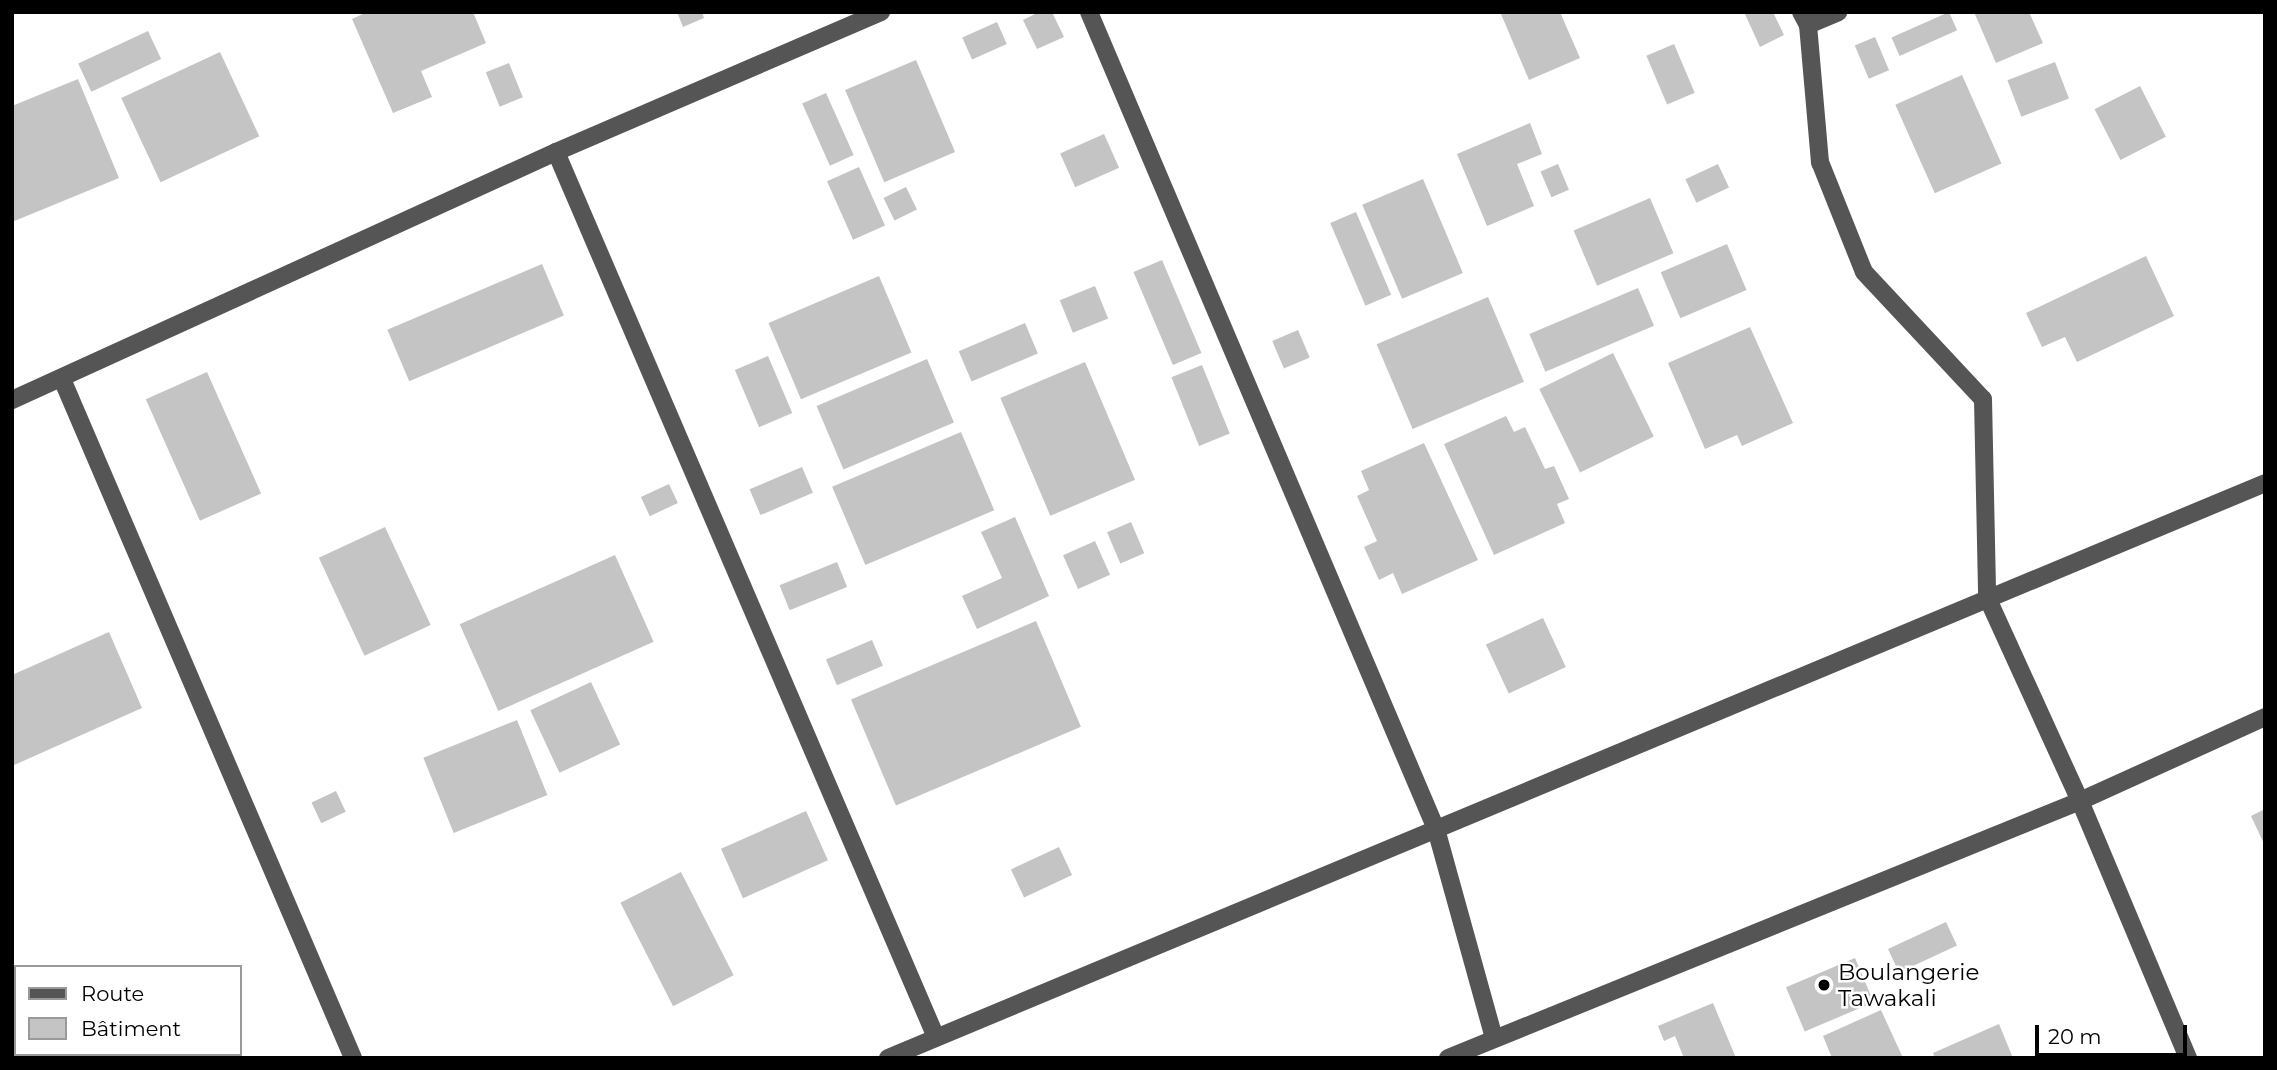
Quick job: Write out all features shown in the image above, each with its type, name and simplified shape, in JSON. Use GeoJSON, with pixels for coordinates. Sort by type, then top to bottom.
{"type":"FeatureCollection","features":[{"type":"Feature","properties":{"kind":"street"},"geometry":{"type":"LineString","coordinates":[[12,400],[556,152],[881,12]]}},
{"type":"Feature","properties":{"kind":"street"},"geometry":{"type":"LineString","coordinates":[[1089,12],[1437,829],[1494,1038]]}},
{"type":"Feature","properties":{"kind":"street"},"geometry":{"type":"LineString","coordinates":[[1838,12],[1805,19],[1820,162],[1864,272],[1983,399],[1986,597],[2080,800],[2188,1058]]}},
{"type":"Feature","properties":{"kind":"street"},"geometry":{"type":"LineString","coordinates":[[556,152],[935,1035]]}},
{"type":"Feature","properties":{"kind":"street"},"geometry":{"type":"LineString","coordinates":[[61,379],[353,1058]]}},
{"type":"Feature","properties":{"kind":"street"},"geometry":{"type":"LineString","coordinates":[[888,1058],[935,1035],[1437,829],[1986,597],[2265,483]]}},
{"type":"Feature","properties":{"kind":"street"},"geometry":{"type":"LineString","coordinates":[[1448,1058],[2080,800],[2265,717]]}},
{"type":"Feature","properties":{"kind":"building"},"geometry":{"type":"Polygon","coordinates":[[[367,12],[473,12],[486,43],[421,71],[432,97],[393,113],[352,19],[367,12]]]}},
{"type":"Feature","properties":{"kind":"building"},"geometry":{"type":"Polygon","coordinates":[[[677,12],[702,12],[704,18],[683,27],[677,12]]]}},
{"type":"Feature","properties":{"kind":"building"},"geometry":{"type":"Polygon","coordinates":[[[1039,12],[1052,12],[1064,37],[1037,49],[1023,20],[1039,12]]]}},
{"type":"Feature","properties":{"kind":"building"},"geometry":{"type":"Polygon","coordinates":[[[1560,12],[1580,58],[1529,80],[1501,14],[1560,12]]]}},
{"type":"Feature","properties":{"kind":"building"},"geometry":{"type":"Polygon","coordinates":[[[1744,12],[1773,12],[1784,35],[1760,47],[1744,12]]]}},
{"type":"Feature","properties":{"kind":"building"},"geometry":{"type":"Polygon","coordinates":[[[1949,12],[1957,30],[1900,56],[1891,38],[1949,12]]]}},
{"type":"Feature","properties":{"kind":"building"},"geometry":{"type":"Polygon","coordinates":[[[1974,12],[2029,12],[2043,43],[1996,63],[1974,12]]]}},
{"type":"Feature","properties":{"kind":"building"},"geometry":{"type":"Polygon","coordinates":[[[997,22],[1007,44],[972,59],[962,37],[997,22]]]}},
{"type":"Feature","properties":{"kind":"building"},"geometry":{"type":"Polygon","coordinates":[[[148,31],[161,59],[91,92],[78,64],[148,31]]]}},
{"type":"Feature","properties":{"kind":"building"},"geometry":{"type":"Polygon","coordinates":[[[1875,37],[1889,70],[1869,79],[1855,46],[1875,37]]]}},
{"type":"Feature","properties":{"kind":"building"},"geometry":{"type":"Polygon","coordinates":[[[1674,44],[1695,93],[1667,105],[1646,56],[1674,44]]]}},
{"type":"Feature","properties":{"kind":"building"},"geometry":{"type":"Polygon","coordinates":[[[220,52],[259,136],[161,182],[121,98],[220,52]]]}},
{"type":"Feature","properties":{"kind":"building"},"geometry":{"type":"Polygon","coordinates":[[[916,60],[955,152],[884,182],[845,90],[916,60]]]}},
{"type":"Feature","properties":{"kind":"building"},"geometry":{"type":"Polygon","coordinates":[[[2055,62],[2069,98],[2021,117],[2007,80],[2055,62]]]}},
{"type":"Feature","properties":{"kind":"building"},"geometry":{"type":"Polygon","coordinates":[[[509,63],[523,97],[500,107],[486,72],[509,63]]]}},
{"type":"Feature","properties":{"kind":"building"},"geometry":{"type":"Polygon","coordinates":[[[1962,75],[2001,164],[1935,193],[1895,105],[1962,75]]]}},
{"type":"Feature","properties":{"kind":"building"},"geometry":{"type":"Polygon","coordinates":[[[78,79],[119,178],[12,222],[12,106],[78,79]]]}},
{"type":"Feature","properties":{"kind":"building"},"geometry":{"type":"Polygon","coordinates":[[[2140,86],[2166,137],[2120,160],[2095,109],[2140,86]]]}},
{"type":"Feature","properties":{"kind":"building"},"geometry":{"type":"Polygon","coordinates":[[[826,93],[854,155],[830,166],[802,104],[826,93]]]}},
{"type":"Feature","properties":{"kind":"building"},"geometry":{"type":"Polygon","coordinates":[[[1530,123],[1542,154],[1517,164],[1534,206],[1487,226],[1457,154],[1530,123]]]}},
{"type":"Feature","properties":{"kind":"building"},"geometry":{"type":"Polygon","coordinates":[[[1104,134],[1119,168],[1075,187],[1060,154],[1104,134]]]}},
{"type":"Feature","properties":{"kind":"building"},"geometry":{"type":"Polygon","coordinates":[[[1558,164],[1569,190],[1551,197],[1541,171],[1558,164]]]}},
{"type":"Feature","properties":{"kind":"building"},"geometry":{"type":"Polygon","coordinates":[[[1718,164],[1729,188],[1696,203],[1685,179],[1718,164]]]}},
{"type":"Feature","properties":{"kind":"building"},"geometry":{"type":"Polygon","coordinates":[[[859,167],[885,225],[853,240],[827,181],[859,167]]]}},
{"type":"Feature","properties":{"kind":"building"},"geometry":{"type":"Polygon","coordinates":[[[1423,179],[1463,273],[1402,299],[1362,205],[1423,179]]]}},
{"type":"Feature","properties":{"kind":"building"},"geometry":{"type":"Polygon","coordinates":[[[906,187],[917,209],[894,220],[884,198],[906,187]]]}},
{"type":"Feature","properties":{"kind":"building"},"geometry":{"type":"Polygon","coordinates":[[[1650,198],[1673,253],[1597,286],[1574,230],[1650,198]]]}},
{"type":"Feature","properties":{"kind":"building"},"geometry":{"type":"Polygon","coordinates":[[[1356,212],[1391,295],[1365,306],[1330,223],[1356,212]]]}},
{"type":"Feature","properties":{"kind":"building"},"geometry":{"type":"Polygon","coordinates":[[[1727,244],[1747,290],[1680,318],[1661,272],[1727,244]]]}},
{"type":"Feature","properties":{"kind":"building"},"geometry":{"type":"Polygon","coordinates":[[[2146,256],[2174,316],[2077,362],[2065,337],[2042,347],[2026,313],[2146,256]]]}},
{"type":"Feature","properties":{"kind":"building"},"geometry":{"type":"Polygon","coordinates":[[[1162,260],[1201,353],[1173,365],[1133,272],[1162,260]]]}},
{"type":"Feature","properties":{"kind":"building"},"geometry":{"type":"Polygon","coordinates":[[[542,264],[564,316],[409,381],[387,330],[542,264]]]}},
{"type":"Feature","properties":{"kind":"building"},"geometry":{"type":"Polygon","coordinates":[[[879,276],[911,352],[801,399],[769,323],[879,276]]]}},
{"type":"Feature","properties":{"kind":"building"},"geometry":{"type":"Polygon","coordinates":[[[1095,286],[1108,318],[1073,333],[1060,300],[1095,286]]]}},
{"type":"Feature","properties":{"kind":"building"},"geometry":{"type":"Polygon","coordinates":[[[1638,288],[1654,326],[1545,372],[1529,334],[1638,288]]]}},
{"type":"Feature","properties":{"kind":"building"},"geometry":{"type":"Polygon","coordinates":[[[1488,297],[1524,382],[1413,429],[1377,344],[1488,297]]]}},
{"type":"Feature","properties":{"kind":"building"},"geometry":{"type":"Polygon","coordinates":[[[1025,323],[1038,353],[972,382],[959,351],[1025,323]]]}},
{"type":"Feature","properties":{"kind":"building"},"geometry":{"type":"Polygon","coordinates":[[[1750,327],[1793,423],[1742,446],[1737,435],[1705,449],[1668,363],[1750,327]]]}},
{"type":"Feature","properties":{"kind":"building"},"geometry":{"type":"Polygon","coordinates":[[[1298,330],[1310,358],[1284,369],[1272,341],[1298,330]]]}},
{"type":"Feature","properties":{"kind":"building"},"geometry":{"type":"Polygon","coordinates":[[[1613,353],[1654,437],[1580,473],[1539,389],[1613,353]]]}},
{"type":"Feature","properties":{"kind":"building"},"geometry":{"type":"Polygon","coordinates":[[[768,356],[792,413],[759,427],[735,370],[768,356]]]}},
{"type":"Feature","properties":{"kind":"building"},"geometry":{"type":"Polygon","coordinates":[[[927,359],[954,423],[843,469],[817,406],[927,359]]]}},
{"type":"Feature","properties":{"kind":"building"},"geometry":{"type":"Polygon","coordinates":[[[1085,362],[1135,480],[1050,516],[1000,398],[1085,362]]]}},
{"type":"Feature","properties":{"kind":"building"},"geometry":{"type":"Polygon","coordinates":[[[1202,365],[1230,434],[1199,446],[1171,377],[1202,365]]]}},
{"type":"Feature","properties":{"kind":"building"},"geometry":{"type":"Polygon","coordinates":[[[207,372],[261,494],[200,521],[146,399],[207,372]]]}},
{"type":"Feature","properties":{"kind":"building"},"geometry":{"type":"Polygon","coordinates":[[[1506,416],[1514,432],[1525,427],[1545,469],[1554,466],[1569,499],[1557,504],[1565,523],[1494,555],[1444,444],[1506,416]]]}},
{"type":"Feature","properties":{"kind":"building"},"geometry":{"type":"Polygon","coordinates":[[[961,432],[994,510],[865,565],[832,487],[961,432]]]}},
{"type":"Feature","properties":{"kind":"building"},"geometry":{"type":"Polygon","coordinates":[[[1424,443],[1478,560],[1402,594],[1393,573],[1379,580],[1364,547],[1377,541],[1357,496],[1369,490],[1361,471],[1424,443]]]}},
{"type":"Feature","properties":{"kind":"building"},"geometry":{"type":"Polygon","coordinates":[[[802,467],[813,493],[760,515],[750,489],[802,467]]]}},
{"type":"Feature","properties":{"kind":"building"},"geometry":{"type":"Polygon","coordinates":[[[669,484],[678,503],[650,516],[641,497],[669,484]]]}},
{"type":"Feature","properties":{"kind":"building"},"geometry":{"type":"Polygon","coordinates":[[[1015,517],[1049,596],[977,629],[962,596],[1002,578],[981,532],[1015,517]]]}},
{"type":"Feature","properties":{"kind":"building"},"geometry":{"type":"Polygon","coordinates":[[[1131,522],[1144,553],[1120,563],[1107,532],[1131,522]]]}},
{"type":"Feature","properties":{"kind":"building"},"geometry":{"type":"Polygon","coordinates":[[[385,527],[431,625],[364,656],[319,558],[385,527]]]}},
{"type":"Feature","properties":{"kind":"building"},"geometry":{"type":"Polygon","coordinates":[[[1095,541],[1110,575],[1078,589],[1063,555],[1095,541]]]}},
{"type":"Feature","properties":{"kind":"building"},"geometry":{"type":"Polygon","coordinates":[[[615,555],[654,642],[498,711],[460,624],[615,555]]]}},
{"type":"Feature","properties":{"kind":"building"},"geometry":{"type":"Polygon","coordinates":[[[837,562],[847,587],[790,610],[780,585],[837,562]]]}},
{"type":"Feature","properties":{"kind":"building"},"geometry":{"type":"Polygon","coordinates":[[[1543,618],[1566,667],[1509,694],[1486,645],[1543,618]]]}},
{"type":"Feature","properties":{"kind":"building"},"geometry":{"type":"Polygon","coordinates":[[[1036,621],[1081,727],[896,805],[851,700],[1036,621]]]}},
{"type":"Feature","properties":{"kind":"building"},"geometry":{"type":"Polygon","coordinates":[[[109,632],[142,708],[12,766],[12,675],[109,632]]]}},
{"type":"Feature","properties":{"kind":"building"},"geometry":{"type":"Polygon","coordinates":[[[872,640],[883,666],[837,685],[826,660],[872,640]]]}},
{"type":"Feature","properties":{"kind":"building"},"geometry":{"type":"Polygon","coordinates":[[[591,682],[620,745],[559,773],[530,710],[591,682]]]}},
{"type":"Feature","properties":{"kind":"building"},"geometry":{"type":"Polygon","coordinates":[[[517,720],[547,795],[454,833],[423,758],[517,720]]]}},
{"type":"Feature","properties":{"kind":"building"},"geometry":{"type":"Polygon","coordinates":[[[336,791],[346,812],[321,823],[312,802],[336,791]]]}},
{"type":"Feature","properties":{"kind":"building"},"geometry":{"type":"Polygon","coordinates":[[[2265,809],[2265,846],[2251,816],[2265,809]]]}},
{"type":"Feature","properties":{"kind":"building"},"geometry":{"type":"Polygon","coordinates":[[[806,811],[828,860],[743,898],[721,849],[806,811]]]}},
{"type":"Feature","properties":{"kind":"building"},"geometry":{"type":"Polygon","coordinates":[[[1059,847],[1072,875],[1024,897],[1011,869],[1059,847]]]}},
{"type":"Feature","properties":{"kind":"building"},"geometry":{"type":"Polygon","coordinates":[[[681,872],[734,975],[673,1006],[620,903],[681,872]]]}},
{"type":"Feature","properties":{"kind":"building"},"geometry":{"type":"Polygon","coordinates":[[[1946,922],[1957,946],[1899,973],[1888,949],[1946,922]]]}},
{"type":"Feature","properties":{"kind":"building"},"geometry":{"type":"Polygon","coordinates":[[[1855,958],[1874,1002],[1805,1031],[1786,987],[1855,958]]]}},
{"type":"Feature","properties":{"kind":"building"},"geometry":{"type":"Polygon","coordinates":[[[1713,1003],[1736,1058],[1684,1058],[1675,1036],[1664,1041],[1658,1026],[1713,1003]]]}},
{"type":"Feature","properties":{"kind":"building"},"geometry":{"type":"Polygon","coordinates":[[[1881,1010],[1903,1058],[1832,1058],[1823,1036],[1881,1010]]]}},
{"type":"Feature","properties":{"kind":"building"},"geometry":{"type":"Polygon","coordinates":[[[1999,1024],[2013,1058],[1935,1058],[1933,1053],[1999,1024]]]}},
{"type":"Feature","properties":{"kind":"place","name":"Boulangerie Tawakali"},"geometry":{"type":"Point","coordinates":[1824,985]}}]}
